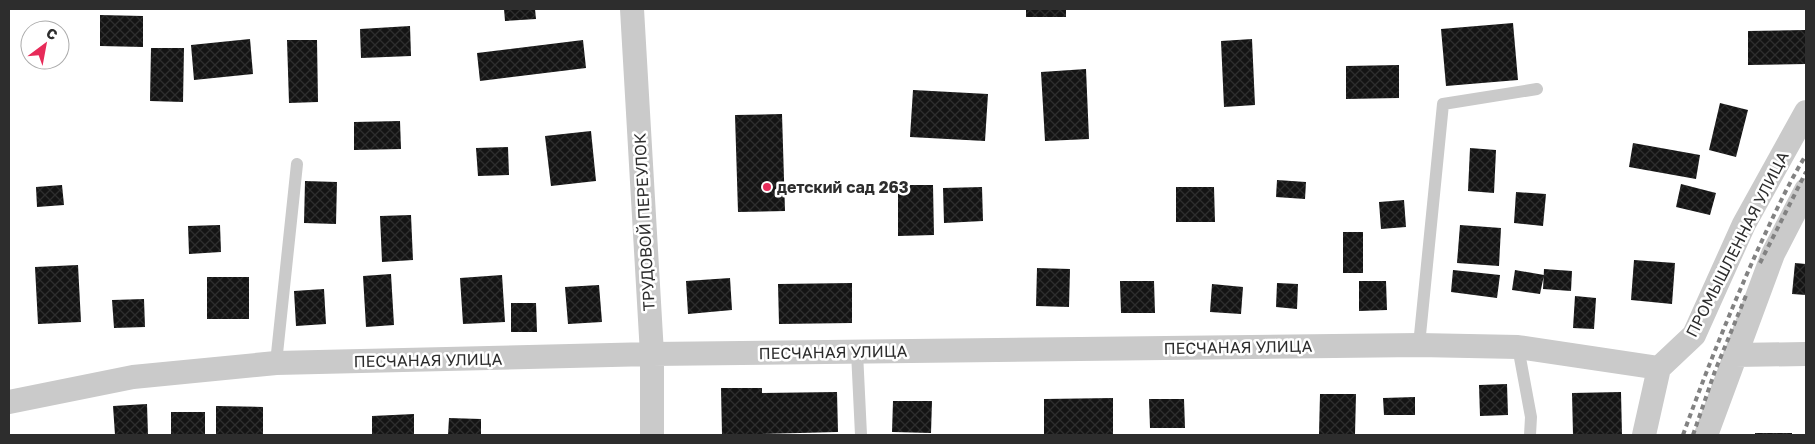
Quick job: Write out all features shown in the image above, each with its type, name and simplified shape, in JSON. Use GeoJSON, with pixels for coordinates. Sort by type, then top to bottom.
{"type":"FeatureCollection","features":[{"type":"Feature","properties":{"kind":"street","name":"ТРУДОВОЙ ПЕРЕУЛОК"},"geometry":{"type":"LineString","coordinates":[[632,9],[652,354],[652,435]]}},
{"type":"Feature","properties":{"kind":"street","name":"ПРОМЫШЛЕННАЯ УЛИЦА"},"geometry":{"type":"LineString","coordinates":[[1659,368],[1694,335],[1744,224],[1806,112]]}},
{"type":"Feature","properties":{"kind":"street"},"geometry":{"type":"LineString","coordinates":[[1706,435],[1773,254],[1806,190]]}},
{"type":"Feature","properties":{"kind":"street","name":"ПЕСЧАНАЯ УЛИЦА"},"geometry":{"type":"LineString","coordinates":[[9,402],[133,376],[276,363],[652,354],[1419,345],[1518,347],[1659,368]]}},
{"type":"Feature","properties":{"kind":"street"},"geometry":{"type":"LineString","coordinates":[[1735,355],[1806,354]]}},
{"type":"Feature","properties":{"kind":"street"},"geometry":{"type":"LineString","coordinates":[[1644,435],[1659,368]]}},
{"type":"Feature","properties":{"kind":"lane"},"geometry":{"type":"LineString","coordinates":[[1419,345],[1443,104],[1536,89]]}},
{"type":"Feature","properties":{"kind":"lane"},"geometry":{"type":"LineString","coordinates":[[276,363],[296,164]]}},
{"type":"Feature","properties":{"kind":"lane"},"geometry":{"type":"LineString","coordinates":[[1518,347],[1531,417],[1530,435]]}},
{"type":"Feature","properties":{"kind":"lane"},"geometry":{"type":"LineString","coordinates":[[857,352],[861,435]]}},
{"type":"Feature","properties":{"kind":"building"},"geometry":{"type":"Polygon","coordinates":[[[504,9],[535,9],[536,19],[505,21],[504,9]]]}},
{"type":"Feature","properties":{"kind":"building"},"geometry":{"type":"Polygon","coordinates":[[[1026,9],[1066,9],[1066,17],[1026,17],[1026,9]]]}},
{"type":"Feature","properties":{"kind":"building"},"geometry":{"type":"Polygon","coordinates":[[[100,15],[143,16],[143,47],[100,46],[100,15]]]}},
{"type":"Feature","properties":{"kind":"building"},"geometry":{"type":"Polygon","coordinates":[[[1513,23],[1518,80],[1446,86],[1441,29],[1513,23]]]}},
{"type":"Feature","properties":{"kind":"building"},"geometry":{"type":"Polygon","coordinates":[[[410,26],[411,56],[361,58],[360,29],[410,26]]]}},
{"type":"Feature","properties":{"kind":"building"},"geometry":{"type":"Polygon","coordinates":[[[1806,30],[1806,64],[1748,65],[1748,31],[1806,30]]]}},
{"type":"Feature","properties":{"kind":"building"},"geometry":{"type":"Polygon","coordinates":[[[250,39],[253,74],[194,80],[191,45],[250,39]]]}},
{"type":"Feature","properties":{"kind":"building"},"geometry":{"type":"Polygon","coordinates":[[[1252,39],[1255,105],[1224,107],[1221,41],[1252,39]]]}},
{"type":"Feature","properties":{"kind":"building"},"geometry":{"type":"Polygon","coordinates":[[[287,40],[317,40],[318,102],[289,103],[287,40]]]}},
{"type":"Feature","properties":{"kind":"building"},"geometry":{"type":"Polygon","coordinates":[[[583,40],[586,68],[480,81],[477,53],[583,40]]]}},
{"type":"Feature","properties":{"kind":"building"},"geometry":{"type":"Polygon","coordinates":[[[151,48],[184,48],[183,102],[150,101],[151,48]]]}},
{"type":"Feature","properties":{"kind":"building"},"geometry":{"type":"Polygon","coordinates":[[[1399,65],[1399,98],[1346,99],[1346,66],[1399,65]]]}},
{"type":"Feature","properties":{"kind":"building"},"geometry":{"type":"Polygon","coordinates":[[[1086,69],[1089,139],[1045,141],[1041,72],[1086,69]]]}},
{"type":"Feature","properties":{"kind":"building"},"geometry":{"type":"Polygon","coordinates":[[[913,90],[988,94],[985,141],[910,137],[913,90]]]}},
{"type":"Feature","properties":{"kind":"building"},"geometry":{"type":"Polygon","coordinates":[[[1720,103],[1748,110],[1736,157],[1709,150],[1720,103]]]}},
{"type":"Feature","properties":{"kind":"building"},"geometry":{"type":"Polygon","coordinates":[[[782,114],[785,211],[738,212],[735,115],[782,114]]]}},
{"type":"Feature","properties":{"kind":"building"},"geometry":{"type":"Polygon","coordinates":[[[400,121],[401,149],[354,150],[354,122],[400,121]]]}},
{"type":"Feature","properties":{"kind":"building"},"geometry":{"type":"Polygon","coordinates":[[[591,131],[596,181],[551,186],[545,136],[591,131]]]}},
{"type":"Feature","properties":{"kind":"building"},"geometry":{"type":"Polygon","coordinates":[[[1633,143],[1700,155],[1696,179],[1629,167],[1633,143]]]}},
{"type":"Feature","properties":{"kind":"building"},"geometry":{"type":"Polygon","coordinates":[[[508,147],[509,175],[478,176],[476,148],[508,147]]]}},
{"type":"Feature","properties":{"kind":"building"},"geometry":{"type":"Polygon","coordinates":[[[1470,148],[1496,150],[1494,193],[1468,191],[1470,148]]]}},
{"type":"Feature","properties":{"kind":"building"},"geometry":{"type":"Polygon","coordinates":[[[1277,180],[1306,182],[1305,199],[1276,197],[1277,180]]]}},
{"type":"Feature","properties":{"kind":"building"},"geometry":{"type":"Polygon","coordinates":[[[305,181],[337,182],[336,224],[304,223],[305,181]]]}},
{"type":"Feature","properties":{"kind":"building"},"geometry":{"type":"Polygon","coordinates":[[[1681,184],[1716,193],[1710,215],[1676,207],[1681,184]]]}},
{"type":"Feature","properties":{"kind":"building"},"geometry":{"type":"Polygon","coordinates":[[[62,185],[64,205],[37,207],[36,187],[62,185]]]}},
{"type":"Feature","properties":{"kind":"building"},"geometry":{"type":"Polygon","coordinates":[[[898,185],[933,185],[934,235],[898,236],[898,185]]]}},
{"type":"Feature","properties":{"kind":"building"},"geometry":{"type":"Polygon","coordinates":[[[982,187],[983,221],[944,223],[943,188],[982,187]]]}},
{"type":"Feature","properties":{"kind":"building"},"geometry":{"type":"Polygon","coordinates":[[[1176,187],[1214,187],[1215,222],[1176,222],[1176,187]]]}},
{"type":"Feature","properties":{"kind":"building"},"geometry":{"type":"Polygon","coordinates":[[[1516,192],[1546,194],[1543,226],[1514,223],[1516,192]]]}},
{"type":"Feature","properties":{"kind":"building"},"geometry":{"type":"Polygon","coordinates":[[[1404,200],[1406,227],[1381,229],[1379,202],[1404,200]]]}},
{"type":"Feature","properties":{"kind":"building"},"geometry":{"type":"Polygon","coordinates":[[[411,215],[413,260],[382,262],[380,216],[411,215]]]}},
{"type":"Feature","properties":{"kind":"building"},"geometry":{"type":"Polygon","coordinates":[[[220,225],[221,252],[189,254],[188,226],[220,225]]]}},
{"type":"Feature","properties":{"kind":"building"},"geometry":{"type":"Polygon","coordinates":[[[1460,225],[1501,228],[1499,266],[1457,263],[1460,225]]]}},
{"type":"Feature","properties":{"kind":"building"},"geometry":{"type":"Polygon","coordinates":[[[1343,232],[1363,232],[1363,273],[1343,273],[1343,232]]]}},
{"type":"Feature","properties":{"kind":"building"},"geometry":{"type":"Polygon","coordinates":[[[1634,260],[1675,263],[1672,304],[1631,300],[1634,260]]]}},
{"type":"Feature","properties":{"kind":"building"},"geometry":{"type":"Polygon","coordinates":[[[1795,263],[1806,264],[1806,295],[1792,294],[1795,263]]]}},
{"type":"Feature","properties":{"kind":"building"},"geometry":{"type":"Polygon","coordinates":[[[78,265],[81,322],[38,324],[35,267],[78,265]]]}},
{"type":"Feature","properties":{"kind":"building"},"geometry":{"type":"Polygon","coordinates":[[[1037,268],[1070,269],[1069,307],[1036,306],[1037,268]]]}},
{"type":"Feature","properties":{"kind":"building"},"geometry":{"type":"Polygon","coordinates":[[[1544,269],[1572,271],[1571,291],[1543,289],[1544,269]]]}},
{"type":"Feature","properties":{"kind":"building"},"geometry":{"type":"Polygon","coordinates":[[[1453,270],[1500,275],[1497,298],[1451,292],[1453,270]]]}},
{"type":"Feature","properties":{"kind":"building"},"geometry":{"type":"Polygon","coordinates":[[[1515,270],[1544,275],[1540,294],[1512,290],[1515,270]]]}},
{"type":"Feature","properties":{"kind":"building"},"geometry":{"type":"Polygon","coordinates":[[[391,274],[394,325],[366,327],[363,276],[391,274]]]}},
{"type":"Feature","properties":{"kind":"building"},"geometry":{"type":"Polygon","coordinates":[[[502,275],[505,322],[463,324],[460,278],[502,275]]]}},
{"type":"Feature","properties":{"kind":"building"},"geometry":{"type":"Polygon","coordinates":[[[207,277],[249,277],[249,319],[207,319],[207,277]]]}},
{"type":"Feature","properties":{"kind":"building"},"geometry":{"type":"Polygon","coordinates":[[[730,278],[732,310],[688,314],[686,281],[730,278]]]}},
{"type":"Feature","properties":{"kind":"building"},"geometry":{"type":"Polygon","coordinates":[[[1120,281],[1154,281],[1155,313],[1121,313],[1120,281]]]}},
{"type":"Feature","properties":{"kind":"building"},"geometry":{"type":"Polygon","coordinates":[[[1359,281],[1386,281],[1387,310],[1359,311],[1359,281]]]}},
{"type":"Feature","properties":{"kind":"building"},"geometry":{"type":"Polygon","coordinates":[[[852,283],[852,323],[779,324],[778,284],[852,283]]]}},
{"type":"Feature","properties":{"kind":"building"},"geometry":{"type":"Polygon","coordinates":[[[1277,283],[1298,284],[1297,309],[1276,307],[1277,283]]]}},
{"type":"Feature","properties":{"kind":"building"},"geometry":{"type":"Polygon","coordinates":[[[1212,284],[1243,287],[1241,314],[1210,312],[1212,284]]]}},
{"type":"Feature","properties":{"kind":"building"},"geometry":{"type":"Polygon","coordinates":[[[599,285],[602,322],[568,324],[565,287],[599,285]]]}},
{"type":"Feature","properties":{"kind":"building"},"geometry":{"type":"Polygon","coordinates":[[[324,289],[326,324],[296,326],[294,291],[324,289]]]}},
{"type":"Feature","properties":{"kind":"building"},"geometry":{"type":"Polygon","coordinates":[[[1575,296],[1596,298],[1594,329],[1573,328],[1575,296]]]}},
{"type":"Feature","properties":{"kind":"building"},"geometry":{"type":"Polygon","coordinates":[[[144,299],[145,327],[114,328],[112,300],[144,299]]]}},
{"type":"Feature","properties":{"kind":"building"},"geometry":{"type":"Polygon","coordinates":[[[511,303],[536,303],[537,332],[511,332],[511,303]]]}},
{"type":"Feature","properties":{"kind":"building"},"geometry":{"type":"Polygon","coordinates":[[[1507,384],[1508,415],[1480,416],[1479,385],[1507,384]]]}},
{"type":"Feature","properties":{"kind":"building"},"geometry":{"type":"Polygon","coordinates":[[[721,388],[762,388],[762,393],[837,392],[838,432],[722,435],[721,388]]]}},
{"type":"Feature","properties":{"kind":"building"},"geometry":{"type":"Polygon","coordinates":[[[1621,392],[1622,435],[1573,435],[1572,393],[1621,392]]]}},
{"type":"Feature","properties":{"kind":"building"},"geometry":{"type":"Polygon","coordinates":[[[1320,394],[1356,394],[1355,434],[1319,434],[1320,394]]]}},
{"type":"Feature","properties":{"kind":"building"},"geometry":{"type":"Polygon","coordinates":[[[1415,397],[1415,415],[1384,415],[1383,398],[1415,397]]]}},
{"type":"Feature","properties":{"kind":"building"},"geometry":{"type":"Polygon","coordinates":[[[1113,398],[1113,435],[1044,435],[1044,399],[1113,398]]]}},
{"type":"Feature","properties":{"kind":"building"},"geometry":{"type":"Polygon","coordinates":[[[1149,399],[1184,399],[1185,428],[1150,428],[1149,399]]]}},
{"type":"Feature","properties":{"kind":"building"},"geometry":{"type":"Polygon","coordinates":[[[893,401],[932,401],[931,433],[892,432],[893,401]]]}},
{"type":"Feature","properties":{"kind":"building"},"geometry":{"type":"Polygon","coordinates":[[[147,404],[148,435],[115,435],[113,406],[147,404]]]}},
{"type":"Feature","properties":{"kind":"building"},"geometry":{"type":"Polygon","coordinates":[[[216,406],[263,407],[263,435],[216,434],[216,406]]]}},
{"type":"Feature","properties":{"kind":"building"},"geometry":{"type":"Polygon","coordinates":[[[171,412],[205,412],[205,435],[171,435],[171,412]]]}},
{"type":"Feature","properties":{"kind":"building"},"geometry":{"type":"Polygon","coordinates":[[[414,414],[414,435],[372,435],[372,416],[414,414]]]}},
{"type":"Feature","properties":{"kind":"building"},"geometry":{"type":"Polygon","coordinates":[[[449,418],[481,419],[481,435],[448,435],[449,418]]]}},
{"type":"Feature","properties":{"kind":"building"},"geometry":{"type":"Polygon","coordinates":[[[1755,433],[1792,433],[1792,435],[1755,435],[1755,433]]]}},
{"type":"Feature","properties":{"kind":"railway"},"geometry":{"type":"LineString","coordinates":[[1683,435],[1719,340],[1759,247],[1781,200],[1806,155]]}},
{"type":"Feature","properties":{"kind":"railway"},"geometry":{"type":"LineString","coordinates":[[1760,263],[1806,172]]}},
{"type":"Feature","properties":{"kind":"railway"},"geometry":{"type":"LineString","coordinates":[[1693,435],[1715,371],[1747,293]]}},
{"type":"Feature","properties":{"kind":"place","name":"детский сад 263"},"geometry":{"type":"Point","coordinates":[767,187]}}]}
